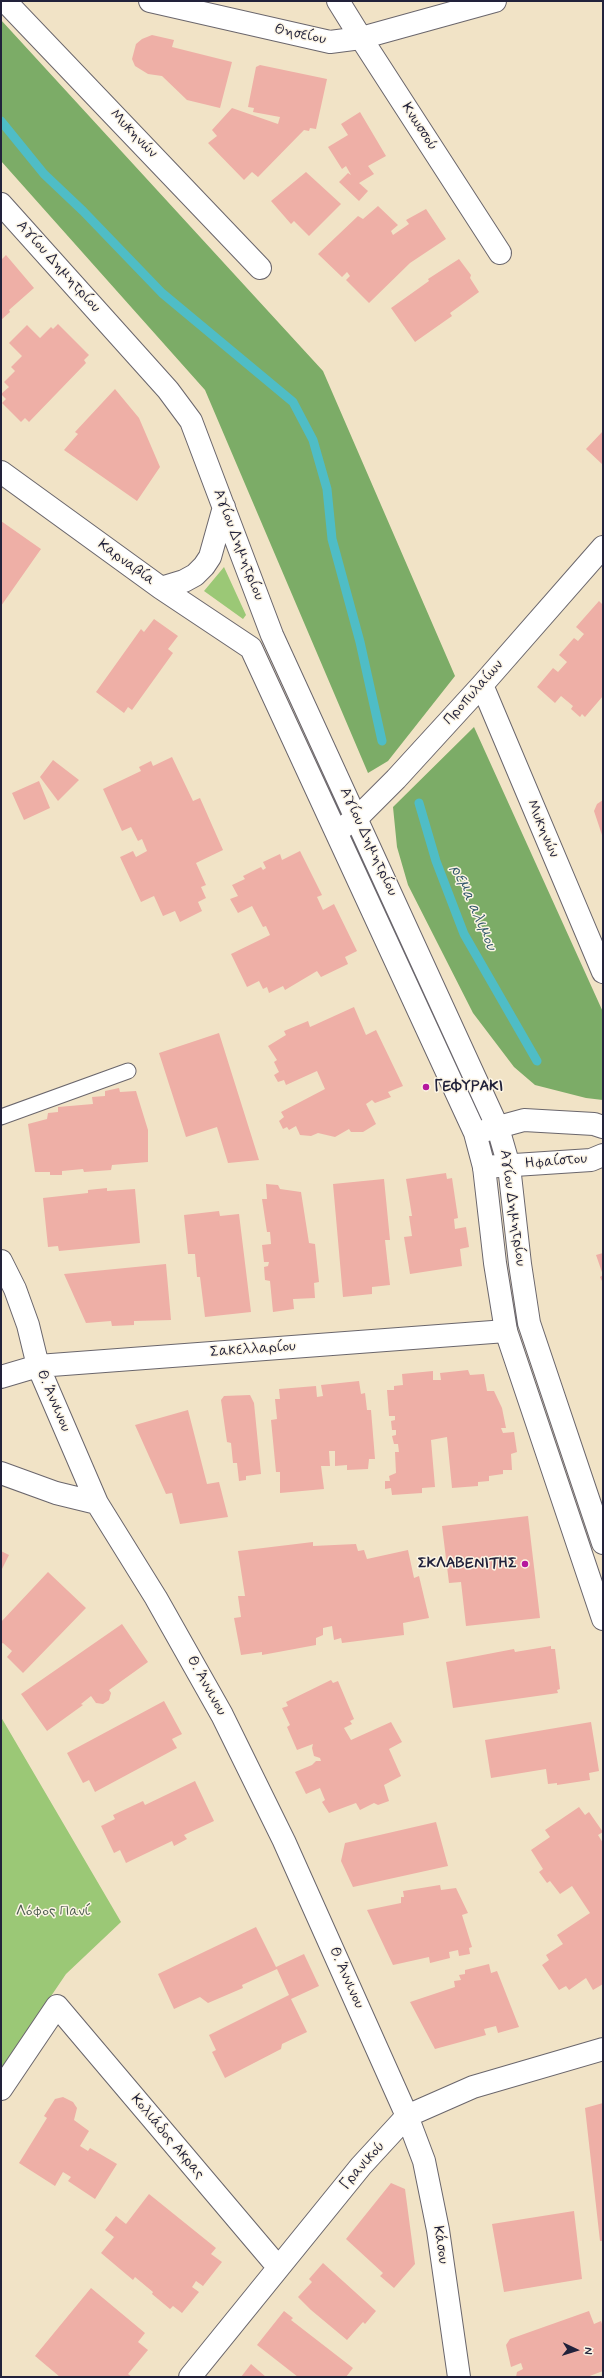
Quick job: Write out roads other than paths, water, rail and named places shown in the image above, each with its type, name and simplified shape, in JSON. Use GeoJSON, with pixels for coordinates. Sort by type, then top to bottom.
{"type":"FeatureCollection","features":[{"type":"Feature","properties":{"kind":"street","name":"Μυκηνών"},"geometry":{"type":"LineString","coordinates":[[5,1],[260,268]]}},
{"type":"Feature","properties":{"kind":"street","name":"Θησείου"},"geometry":{"type":"LineString","coordinates":[[150,1],[330,42],[361,38],[495,1]]}},
{"type":"Feature","properties":{"kind":"street","name":"Κνωσσού"},"geometry":{"type":"LineString","coordinates":[[338,1],[500,253]]}},
{"type":"Feature","properties":{"kind":"street","name":"Αγίου Δημητρίου"},"geometry":{"type":"LineString","coordinates":[[1,204],[168,390],[191,421],[272,635],[498,1128],[509,1166],[520,1264],[529,1323],[603,1543]]}},
{"type":"Feature","properties":{"kind":"street","name":"Καρναβία"},"geometry":{"type":"LineString","coordinates":[[1,472],[161,588],[184,581],[196,575],[204,566],[210,557],[224,507]]}},
{"type":"Feature","properties":{"kind":"street","name":"Προπυλαίων"},"geometry":{"type":"LineString","coordinates":[[337,831],[357,818],[396,779],[482,686],[603,547]]}},
{"type":"Feature","properties":{"kind":"street","name":"Αγίου Δημητρίου"},"geometry":{"type":"LineString","coordinates":[[161,588],[251,648],[337,831],[475,1133],[484,1167],[495,1263],[506,1331],[603,1619]]}},
{"type":"Feature","properties":{"kind":"street","name":"Μυκηνών"},"geometry":{"type":"LineString","coordinates":[[482,686],[603,972]]}},
{"type":"Feature","properties":{"kind":"street"},"geometry":{"type":"LineString","coordinates":[[475,1133],[524,1120],[594,1124],[603,1127]]}},
{"type":"Feature","properties":{"kind":"street","name":"Ηφαίστου"},"geometry":{"type":"LineString","coordinates":[[484,1167],[591,1160],[603,1155]]}},
{"type":"Feature","properties":{"kind":"street","name":"Θ. Άννινου"},"geometry":{"type":"LineString","coordinates":[[1,1261],[15,1289],[28,1325],[38,1366],[96,1503],[156,1598],[222,1715],[284,1841],[407,2116]]}},
{"type":"Feature","properties":{"kind":"street","name":"Σακελλαρίου"},"geometry":{"type":"LineString","coordinates":[[1,1378],[38,1366],[506,1331]]}},
{"type":"Feature","properties":{"kind":"street"},"geometry":{"type":"LineString","coordinates":[[1,1473],[56,1493],[96,1503]]}},
{"type":"Feature","properties":{"kind":"street","name":"Κολιάδος Ακρας"},"geometry":{"type":"LineString","coordinates":[[1,2089],[57,2006],[278,2266]]}},
{"type":"Feature","properties":{"kind":"street","name":"Γρανικού"},"geometry":{"type":"LineString","coordinates":[[190,2377],[278,2266],[361,2166],[407,2116],[473,2087],[603,2049]]}},
{"type":"Feature","properties":{"kind":"street","name":"Κάσου"},"geometry":{"type":"LineString","coordinates":[[407,2116],[424,2162],[438,2230],[459,2377]]}},
{"type":"Feature","properties":{"kind":"lane"},"geometry":{"type":"LineString","coordinates":[[1,1117],[128,1071]]}},
{"type":"Feature","properties":{"kind":"waterway"},"geometry":{"type":"LineString","coordinates":[[1,121],[44,174],[83,211],[162,293],[293,402],[313,440],[327,489],[332,539],[360,642],[382,741]]}},
{"type":"Feature","properties":{"kind":"waterway","name":"ρεμα αλιμου"},"geometry":{"type":"LineString","coordinates":[[419,803],[436,861],[464,934],[537,1061]]}},
{"type":"Feature","properties":{"kind":"place","name":"ΓΕΦΥΡΑΚΙ"},"geometry":{"type":"Point","coordinates":[426,1087]}},
{"type":"Feature","properties":{"kind":"place","name":"ΣΚΛΑΒΕΝΙΤΗΣ"},"geometry":{"type":"Point","coordinates":[525,1564]}},
{"type":"Feature","properties":{"kind":"park label","name":"Λόφος Πανί"},"geometry":{"type":"Point","coordinates":[53,1912]}}]}
